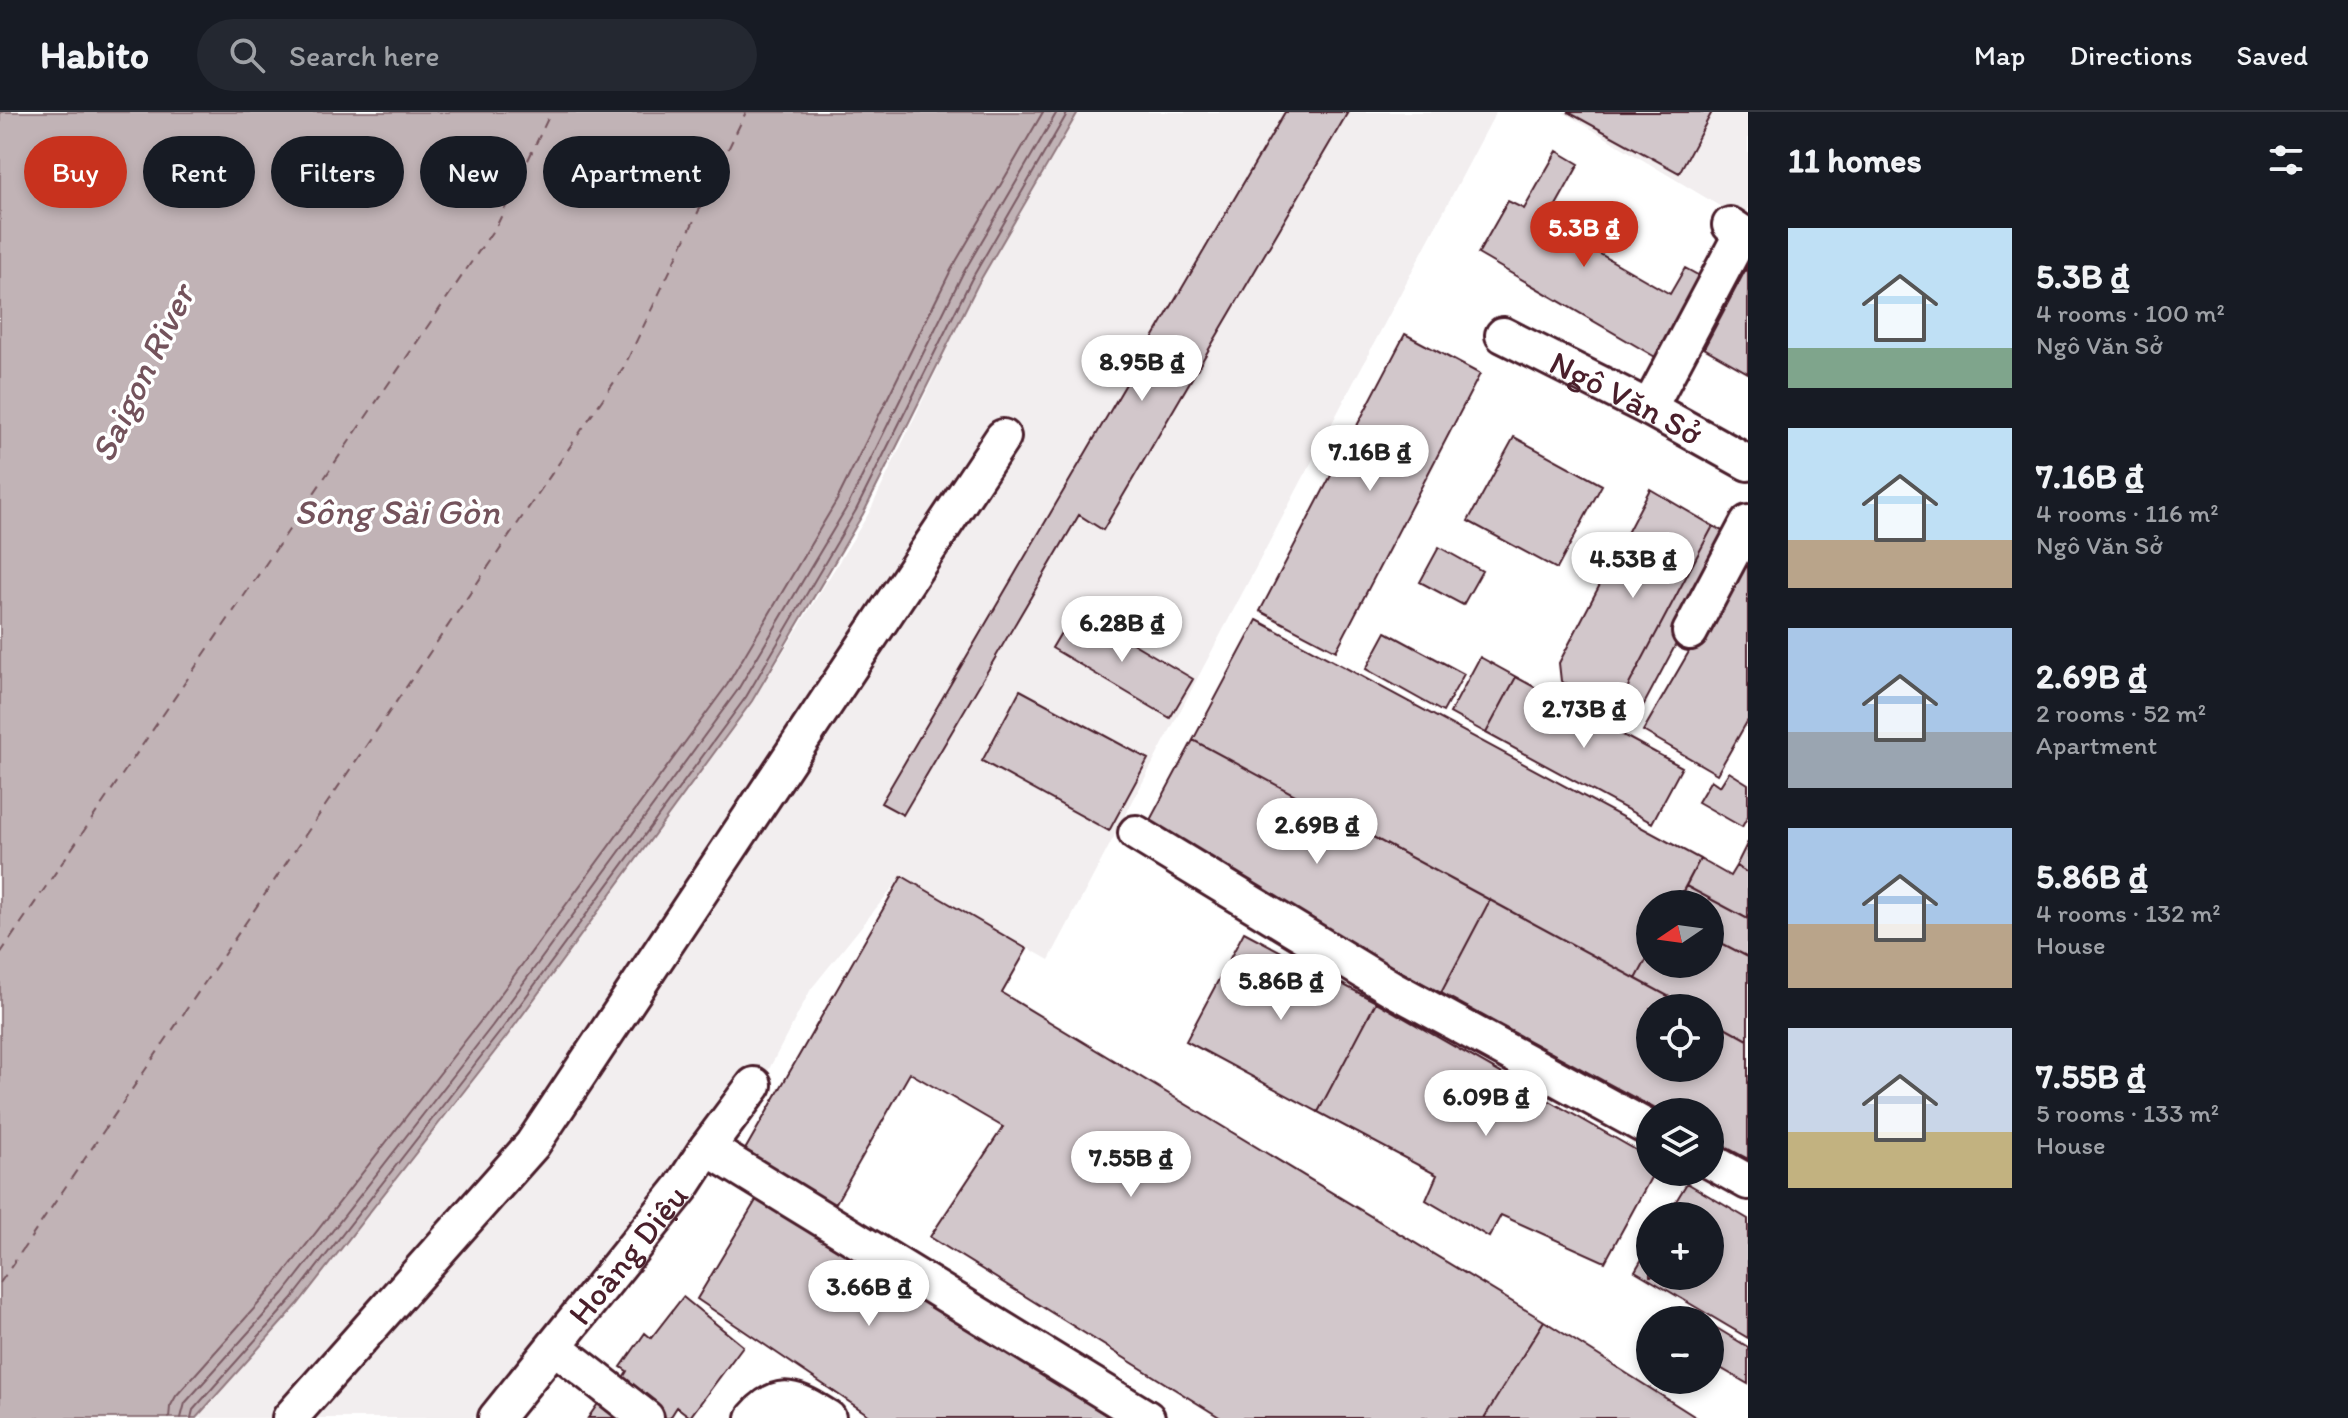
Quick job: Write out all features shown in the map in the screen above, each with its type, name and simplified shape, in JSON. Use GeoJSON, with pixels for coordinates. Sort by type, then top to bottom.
{"type":"FeatureCollection","features":[{"type":"Feature","properties":{"kind":"street"},"geometry":{"type":"LineString","coordinates":[[1649,408],[1742,233],[1730,225]]}},
{"type":"Feature","properties":{"kind":"street","name":"Ngô Văn Sở"},"geometry":{"type":"LineString","coordinates":[[1503,335],[1649,408],[1748,463]]}},
{"type":"Feature","properties":{"kind":"street"},"geometry":{"type":"LineString","coordinates":[[290,1418],[532,1145],[1003,437]]}},
{"type":"Feature","properties":{"kind":"street"},"geometry":{"type":"LineString","coordinates":[[1690,632],[1748,523]]}},
{"type":"Feature","properties":{"kind":"street"},"geometry":{"type":"LineString","coordinates":[[1136,833],[1393,989],[1636,1121]]}},
{"type":"Feature","properties":{"kind":"street","name":"Hoàng Diệu"},"geometry":{"type":"LineString","coordinates":[[496,1418],[681,1188],[754,1085]]}},
{"type":"Feature","properties":{"kind":"street"},"geometry":{"type":"LineString","coordinates":[[707,1148],[1147,1418]]}},
{"type":"Feature","properties":{"kind":"street"},"geometry":{"type":"LineString","coordinates":[[1724,1169],[1748,1182]]}},
{"type":"Feature","properties":{"kind":"street"},"geometry":{"type":"LineString","coordinates":[[555,1347],[646,1418]]}},
{"type":"Feature","properties":{"kind":"street"},"geometry":{"type":"LineString","coordinates":[[754,1418],[765,1405],[783,1398],[801,1401],[828,1418]]}},
{"type":"Feature","properties":{"kind":"shaded area"},"geometry":{"type":"Polygon","coordinates":[[[1078,112],[1496,112],[1049,960],[902,876],[811,989],[757,1092],[724,1089],[667,1181],[474,1418],[196,1418],[298,1304],[507,1036],[753,701],[869,513],[978,284],[1078,112]]]}},
{"type":"Feature","properties":{"kind":"shaded area"},"geometry":{"type":"Polygon","coordinates":[[[1563,112],[1748,112],[1748,223],[1563,112]]]}},
{"type":"Feature","properties":{"kind":"water","name":"Sông Sài Gòn"},"geometry":{"type":"Polygon","coordinates":[[[0,112],[1078,112],[978,284],[863,514],[752,701],[507,1036],[298,1304],[196,1418],[0,1418],[0,112]]]}},
{"type":"Feature","properties":{"kind":"building"},"geometry":{"type":"Polygon","coordinates":[[[1285,112],[1348,112],[1103,530],[1079,515],[903,815],[881,803],[1285,112]]]}},
{"type":"Feature","properties":{"kind":"building"},"geometry":{"type":"Polygon","coordinates":[[[1568,112],[1712,112],[1679,173],[1568,112]]]}},
{"type":"Feature","properties":{"kind":"building"},"geometry":{"type":"Polygon","coordinates":[[[1557,151],[1579,164],[1546,223],[1670,294],[1685,268],[1703,278],[1657,358],[1478,254],[1508,201],[1524,209],[1557,151]]]}},
{"type":"Feature","properties":{"kind":"building"},"geometry":{"type":"Polygon","coordinates":[[[1748,265],[1748,373],[1704,348],[1748,265]]]}},
{"type":"Feature","properties":{"kind":"building"},"geometry":{"type":"Polygon","coordinates":[[[1405,334],[1480,374],[1336,651],[1260,611],[1405,334]]]}},
{"type":"Feature","properties":{"kind":"building"},"geometry":{"type":"Polygon","coordinates":[[[1514,437],[1602,485],[1557,569],[1468,521],[1514,437]]]}},
{"type":"Feature","properties":{"kind":"building"},"geometry":{"type":"Polygon","coordinates":[[[1650,489],[1713,526],[1614,713],[1561,681],[1559,663],[1650,489]]]}},
{"type":"Feature","properties":{"kind":"building"},"geometry":{"type":"Polygon","coordinates":[[[1713,526],[1733,537],[1634,723],[1614,713],[1713,526]]]}},
{"type":"Feature","properties":{"kind":"building"},"geometry":{"type":"Polygon","coordinates":[[[1439,547],[1482,571],[1463,605],[1420,582],[1439,547]]]}},
{"type":"Feature","properties":{"kind":"building"},"geometry":{"type":"Polygon","coordinates":[[[1748,550],[1748,720],[1717,774],[1643,731],[1748,550]]]}},
{"type":"Feature","properties":{"kind":"building"},"geometry":{"type":"Polygon","coordinates":[[[1075,609],[1193,679],[1170,718],[1052,648],[1075,609]]]}},
{"type":"Feature","properties":{"kind":"building"},"geometry":{"type":"Polygon","coordinates":[[[1257,620],[1700,859],[1683,890],[1636,890],[1636,979],[1193,740],[1257,620]]]}},
{"type":"Feature","properties":{"kind":"building"},"geometry":{"type":"Polygon","coordinates":[[[1386,632],[1464,674],[1443,712],[1366,669],[1386,632]]]}},
{"type":"Feature","properties":{"kind":"building"},"geometry":{"type":"Polygon","coordinates":[[[1480,657],[1516,677],[1486,733],[1450,713],[1480,657]]]}},
{"type":"Feature","properties":{"kind":"building"},"geometry":{"type":"Polygon","coordinates":[[[1516,677],[1682,767],[1652,823],[1486,733],[1516,677]]]}},
{"type":"Feature","properties":{"kind":"building"},"geometry":{"type":"Polygon","coordinates":[[[1020,690],[1148,759],[1109,831],[982,761],[1020,690]]]}},
{"type":"Feature","properties":{"kind":"building"},"geometry":{"type":"Polygon","coordinates":[[[1193,740],[1490,900],[1441,993],[1143,833],[1193,740]]]}},
{"type":"Feature","properties":{"kind":"building"},"geometry":{"type":"Polygon","coordinates":[[[1729,772],[1748,784],[1748,816],[1742,827],[1698,802],[1711,780],[1720,786],[1729,772]]]}},
{"type":"Feature","properties":{"kind":"building"},"geometry":{"type":"Polygon","coordinates":[[[1748,842],[1748,873],[1736,866],[1748,842]]]}},
{"type":"Feature","properties":{"kind":"building"},"geometry":{"type":"Polygon","coordinates":[[[1700,859],[1730,876],[1736,866],[1748,873],[1748,919],[1724,906],[1724,890],[1694,890],[1686,886],[1700,859]]]}},
{"type":"Feature","properties":{"kind":"building"},"geometry":{"type":"Polygon","coordinates":[[[902,876],[1027,949],[1002,993],[1544,1321],[1484,1418],[1221,1418],[930,1237],[1003,1127],[910,1073],[829,1215],[738,1162],[902,876]]]}},
{"type":"Feature","properties":{"kind":"building"},"geometry":{"type":"Polygon","coordinates":[[[1490,900],[1664,994],[1636,994],[1636,1082],[1724,1082],[1724,1027],[1748,1040],[1748,1159],[1724,1146],[1724,1098],[1636,1098],[1441,993],[1490,900]]]}},
{"type":"Feature","properties":{"kind":"building"},"geometry":{"type":"Polygon","coordinates":[[[1724,906],[1748,919],[1748,957],[1724,944],[1724,906]]]}},
{"type":"Feature","properties":{"kind":"building"},"geometry":{"type":"Polygon","coordinates":[[[1244,932],[1376,1002],[1318,1112],[1186,1041],[1244,932]]]}},
{"type":"Feature","properties":{"kind":"building"},"geometry":{"type":"Polygon","coordinates":[[[1724,944],[1748,957],[1748,1040],[1724,1027],[1724,994],[1664,994],[1636,979],[1724,978],[1724,944]]]}},
{"type":"Feature","properties":{"kind":"building"},"geometry":{"type":"Polygon","coordinates":[[[1376,1002],[1636,1150],[1636,1186],[1646,1186],[1605,1262],[1501,1215],[1489,1237],[1426,1200],[1437,1175],[1318,1112],[1376,1002]]]}},
{"type":"Feature","properties":{"kind":"building"},"geometry":{"type":"Polygon","coordinates":[[[1685,1186],[1692,1186],[1719,1202],[1675,1202],[1685,1186]]]}},
{"type":"Feature","properties":{"kind":"building"},"geometry":{"type":"Polygon","coordinates":[[[764,1187],[1110,1418],[873,1418],[697,1299],[764,1187]]]}},
{"type":"Feature","properties":{"kind":"building"},"geometry":{"type":"Polygon","coordinates":[[[1724,1205],[1748,1219],[1748,1338],[1724,1324],[1724,1306],[1694,1306],[1667,1290],[1724,1290],[1724,1205]]]}},
{"type":"Feature","properties":{"kind":"building"},"geometry":{"type":"Polygon","coordinates":[[[683,1297],[743,1346],[690,1417],[677,1407],[670,1418],[653,1418],[617,1388],[627,1371],[621,1367],[645,1333],[651,1338],[683,1297]]]}},
{"type":"Feature","properties":{"kind":"building"},"geometry":{"type":"Polygon","coordinates":[[[1544,1321],[1636,1379],[1636,1394],[1659,1394],[1697,1418],[1484,1418],[1544,1321]]]}},
{"type":"Feature","properties":{"kind":"building"},"geometry":{"type":"Polygon","coordinates":[[[1724,1332],[1748,1347],[1748,1384],[1724,1370],[1724,1332]]]}},
{"type":"Feature","properties":{"kind":"building"},"geometry":{"type":"Polygon","coordinates":[[[604,1395],[635,1418],[588,1418],[604,1395]]]}},
{"type":"Feature","properties":{"kind":"ferry route"},"geometry":{"type":"LineString","coordinates":[[0,954],[498,223],[551,112]]}},
{"type":"Feature","properties":{"kind":"ferry route"},"geometry":{"type":"LineString","coordinates":[[0,1283],[623,369],[746,112]]}},
{"type":"Feature","properties":{"kind":"water label","name":"Saigon River"},"geometry":{"type":"Point","coordinates":[142,373]}}]}
